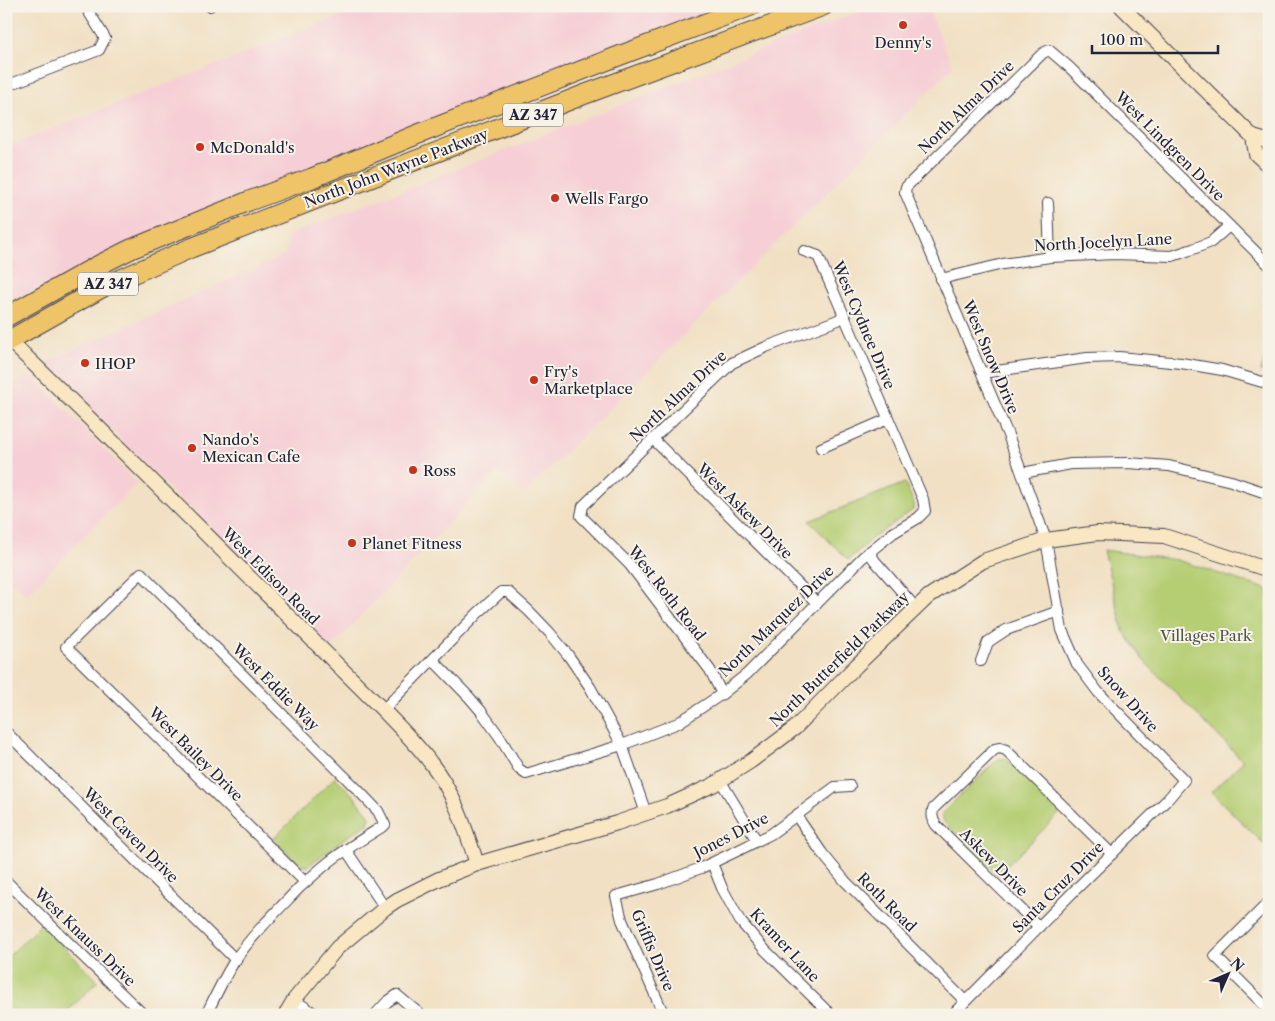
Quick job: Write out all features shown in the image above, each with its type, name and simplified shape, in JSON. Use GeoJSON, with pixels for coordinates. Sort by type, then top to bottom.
{"type":"FeatureCollection","features":[{"type":"Feature","properties":{"kind":"highway","name":"AZ 347"},"geometry":{"type":"LineString","coordinates":[[6,317],[131,249],[474,112],[751,6]]}},
{"type":"Feature","properties":{"kind":"highway","name":"North John Wayne Parkway"},"geometry":{"type":"LineString","coordinates":[[7,340],[105,286],[198,246],[621,81],[823,6]]}},
{"type":"Feature","properties":{"kind":"highway"},"geometry":{"type":"LineString","coordinates":[[621,81],[663,53],[666,48],[664,39]]}},
{"type":"Feature","properties":{"kind":"street"},"geometry":{"type":"LineString","coordinates":[[6,86],[98,50],[105,38],[85,6]]}},
{"type":"Feature","properties":{"kind":"street"},"geometry":{"type":"LineString","coordinates":[[1121,6],[1253,138],[1269,143]]}},
{"type":"Feature","properties":{"kind":"street","name":"North Alma Drive"},"geometry":{"type":"LineString","coordinates":[[906,187],[1042,53],[1049,50]]}},
{"type":"Feature","properties":{"kind":"street","name":"West Lindgren Drive"},"geometry":{"type":"LineString","coordinates":[[1049,50],[1269,265]]}},
{"type":"Feature","properties":{"kind":"street"},"geometry":{"type":"LineString","coordinates":[[1253,138],[1256,154],[1269,166]]}},
{"type":"Feature","properties":{"kind":"street","name":"West Snow Drive"},"geometry":{"type":"LineString","coordinates":[[906,187],[904,192],[1008,435],[1046,540]]}},
{"type":"Feature","properties":{"kind":"street"},"geometry":{"type":"LineString","coordinates":[[1048,203],[1050,257]]}},
{"type":"Feature","properties":{"kind":"street","name":"North Jocelyn Lane"},"geometry":{"type":"LineString","coordinates":[[941,279],[1003,264],[1050,257],[1115,254],[1172,256],[1211,242],[1229,226]]}},
{"type":"Feature","properties":{"kind":"street","name":"West Cydnee Drive"},"geometry":{"type":"LineString","coordinates":[[804,251],[818,256],[923,499],[924,511]]}},
{"type":"Feature","properties":{"kind":"street","name":"North Alma Drive"},"geometry":{"type":"LineString","coordinates":[[581,516],[583,506],[732,363],[766,347],[838,320],[844,315]]}},
{"type":"Feature","properties":{"kind":"street","name":"West Edison Road"},"geometry":{"type":"LineString","coordinates":[[7,340],[103,432],[420,749],[440,776],[453,798],[465,826],[477,864]]}},
{"type":"Feature","properties":{"kind":"street"},"geometry":{"type":"LineString","coordinates":[[982,373],[1087,358],[1119,357],[1181,363],[1222,370],[1269,384]]}},
{"type":"Feature","properties":{"kind":"street"},"geometry":{"type":"LineString","coordinates":[[821,448],[888,419]]}},
{"type":"Feature","properties":{"kind":"street","name":"West Askew Drive"},"geometry":{"type":"LineString","coordinates":[[653,439],[817,603]]}},
{"type":"Feature","properties":{"kind":"street"},"geometry":{"type":"LineString","coordinates":[[1022,473],[1071,464],[1128,463],[1169,466],[1232,482],[1269,494]]}},
{"type":"Feature","properties":{"kind":"street","name":"North Marquez Drive"},"geometry":{"type":"LineString","coordinates":[[433,660],[481,711],[519,769],[526,774],[622,745],[678,723],[722,694],[747,674],[869,552],[893,533],[918,518],[924,511]]}},
{"type":"Feature","properties":{"kind":"street","name":"West Roth Road"},"geometry":{"type":"LineString","coordinates":[[581,516],[630,565],[710,670],[722,694]]}},
{"type":"Feature","properties":{"kind":"street","name":"North Butterfield Parkway"},"geometry":{"type":"LineString","coordinates":[[285,1015],[294,1000],[336,948],[385,908],[426,885],[477,864],[618,823],[667,806],[713,785],[751,761],[795,728],[929,596],[983,561],[1046,540],[1098,533],[1164,536],[1269,570]]}},
{"type":"Feature","properties":{"kind":"street","name":"Snow Drive"},"geometry":{"type":"LineString","coordinates":[[1046,540],[1062,630],[1077,664],[1098,692],[1184,780]]}},
{"type":"Feature","properties":{"kind":"street"},"geometry":{"type":"LineString","coordinates":[[869,552],[916,608]]}},
{"type":"Feature","properties":{"kind":"street","name":"West Eddie Way"},"geometry":{"type":"LineString","coordinates":[[66,647],[141,573],[357,788],[378,812],[385,825],[346,850]]}},
{"type":"Feature","properties":{"kind":"street"},"geometry":{"type":"LineString","coordinates":[[383,710],[478,613],[501,592],[508,592],[550,633],[590,687],[622,745],[646,813]]}},
{"type":"Feature","properties":{"kind":"street"},"geometry":{"type":"LineString","coordinates":[[981,661],[988,642],[1006,630],[1059,611]]}},
{"type":"Feature","properties":{"kind":"street","name":"West Bailey Drive"},"geometry":{"type":"LineString","coordinates":[[66,647],[305,882]]}},
{"type":"Feature","properties":{"kind":"street","name":"West Caven Drive"},"geometry":{"type":"LineString","coordinates":[[6,732],[236,960]]}},
{"type":"Feature","properties":{"kind":"street","name":"Askew Drive"},"geometry":{"type":"LineString","coordinates":[[1039,927],[933,820],[933,809],[963,778],[990,752],[1000,748],[1006,750],[1112,854]]}},
{"type":"Feature","properties":{"kind":"street"},"geometry":{"type":"LineString","coordinates":[[720,780],[757,841]]}},
{"type":"Feature","properties":{"kind":"street","name":"Santa Cruz Drive"},"geometry":{"type":"LineString","coordinates":[[952,1015],[1168,799],[1184,780]]}},
{"type":"Feature","properties":{"kind":"street","name":"Jones Drive"},"geometry":{"type":"LineString","coordinates":[[616,896],[658,884],[712,863],[770,834],[835,788],[850,786]]}},
{"type":"Feature","properties":{"kind":"street","name":"Roth Road"},"geometry":{"type":"LineString","coordinates":[[798,814],[800,821],[822,853],[845,881],[965,1001]]}},
{"type":"Feature","properties":{"kind":"street"},"geometry":{"type":"LineString","coordinates":[[206,1015],[218,989],[236,960],[262,928],[305,882],[346,850],[385,908]]}},
{"type":"Feature","properties":{"kind":"street","name":"Kramer Lane"},"geometry":{"type":"LineString","coordinates":[[712,863],[722,888],[740,921],[765,950],[831,1015]]}},
{"type":"Feature","properties":{"kind":"street","name":"West Knauss Drive"},"geometry":{"type":"LineString","coordinates":[[6,880],[144,1015]]}},
{"type":"Feature","properties":{"kind":"street","name":"Griffis Drive"},"geometry":{"type":"LineString","coordinates":[[616,896],[622,920],[664,1015]]}},
{"type":"Feature","properties":{"kind":"street"},"geometry":{"type":"LineString","coordinates":[[1269,902],[1215,956],[1269,1010]]}},
{"type":"Feature","properties":{"kind":"street"},"geometry":{"type":"LineString","coordinates":[[375,1015],[387,1002],[397,995],[421,1015]]}},
{"type":"Feature","properties":{"kind":"street"},"geometry":{"type":"LineString","coordinates":[[294,1000],[317,1015]]}},
{"type":"Feature","properties":{"kind":"shaded area"},"geometry":{"type":"Polygon","coordinates":[[[366,6],[731,6],[6,302],[6,147],[366,6]]]}},
{"type":"Feature","properties":{"kind":"shaded area"},"geometry":{"type":"Polygon","coordinates":[[[873,6],[927,6],[953,67],[524,494],[498,471],[329,650],[45,363],[285,255],[289,235],[873,6]]]}},
{"type":"Feature","properties":{"kind":"shaded area"},"geometry":{"type":"Polygon","coordinates":[[[30,374],[137,483],[26,595],[6,576],[6,390],[30,374]]]}},
{"type":"Feature","properties":{"kind":"green space"},"geometry":{"type":"Polygon","coordinates":[[[1269,339],[1269,375],[1261,372],[1269,339]]]}},
{"type":"Feature","properties":{"kind":"green space"},"geometry":{"type":"Polygon","coordinates":[[[905,483],[914,504],[914,509],[872,538],[848,560],[809,521],[905,483]]]}},
{"type":"Feature","properties":{"kind":"green space","name":"Villages Park"},"geometry":{"type":"Polygon","coordinates":[[[1103,550],[1177,560],[1269,590],[1269,840],[1263,843],[1211,792],[1243,761],[1143,660],[1123,630],[1103,550]]]}},
{"type":"Feature","properties":{"kind":"green space"},"geometry":{"type":"Polygon","coordinates":[[[1005,758],[1060,813],[998,875],[944,822],[942,813],[998,759],[1005,758]]]}},
{"type":"Feature","properties":{"kind":"green space"},"geometry":{"type":"Polygon","coordinates":[[[335,777],[369,815],[368,824],[342,840],[308,866],[300,866],[273,839],[335,777]]]}},
{"type":"Feature","properties":{"kind":"green space"},"geometry":{"type":"Polygon","coordinates":[[[41,924],[98,981],[64,1015],[6,1015],[6,959],[41,924]]]}},
{"type":"Feature","properties":{"kind":"green space"},"geometry":{"type":"Polygon","coordinates":[[[393,1005],[401,1008],[410,1015],[382,1015],[393,1005]]]}},
{"type":"Feature","properties":{"kind":"place","name":"Denny's"},"geometry":{"type":"Point","coordinates":[903,25]}},
{"type":"Feature","properties":{"kind":"place","name":"McDonald's"},"geometry":{"type":"Point","coordinates":[200,147]}},
{"type":"Feature","properties":{"kind":"place","name":"Wells Fargo"},"geometry":{"type":"Point","coordinates":[555,198]}},
{"type":"Feature","properties":{"kind":"place","name":"IHOP"},"geometry":{"type":"Point","coordinates":[85,363]}},
{"type":"Feature","properties":{"kind":"place","name":"Fry's Marketplace"},"geometry":{"type":"Point","coordinates":[534,380]}},
{"type":"Feature","properties":{"kind":"place","name":"Nando's Mexican Cafe"},"geometry":{"type":"Point","coordinates":[192,448]}},
{"type":"Feature","properties":{"kind":"place","name":"Ross"},"geometry":{"type":"Point","coordinates":[413,470]}},
{"type":"Feature","properties":{"kind":"place","name":"Planet Fitness"},"geometry":{"type":"Point","coordinates":[352,543]}}]}
